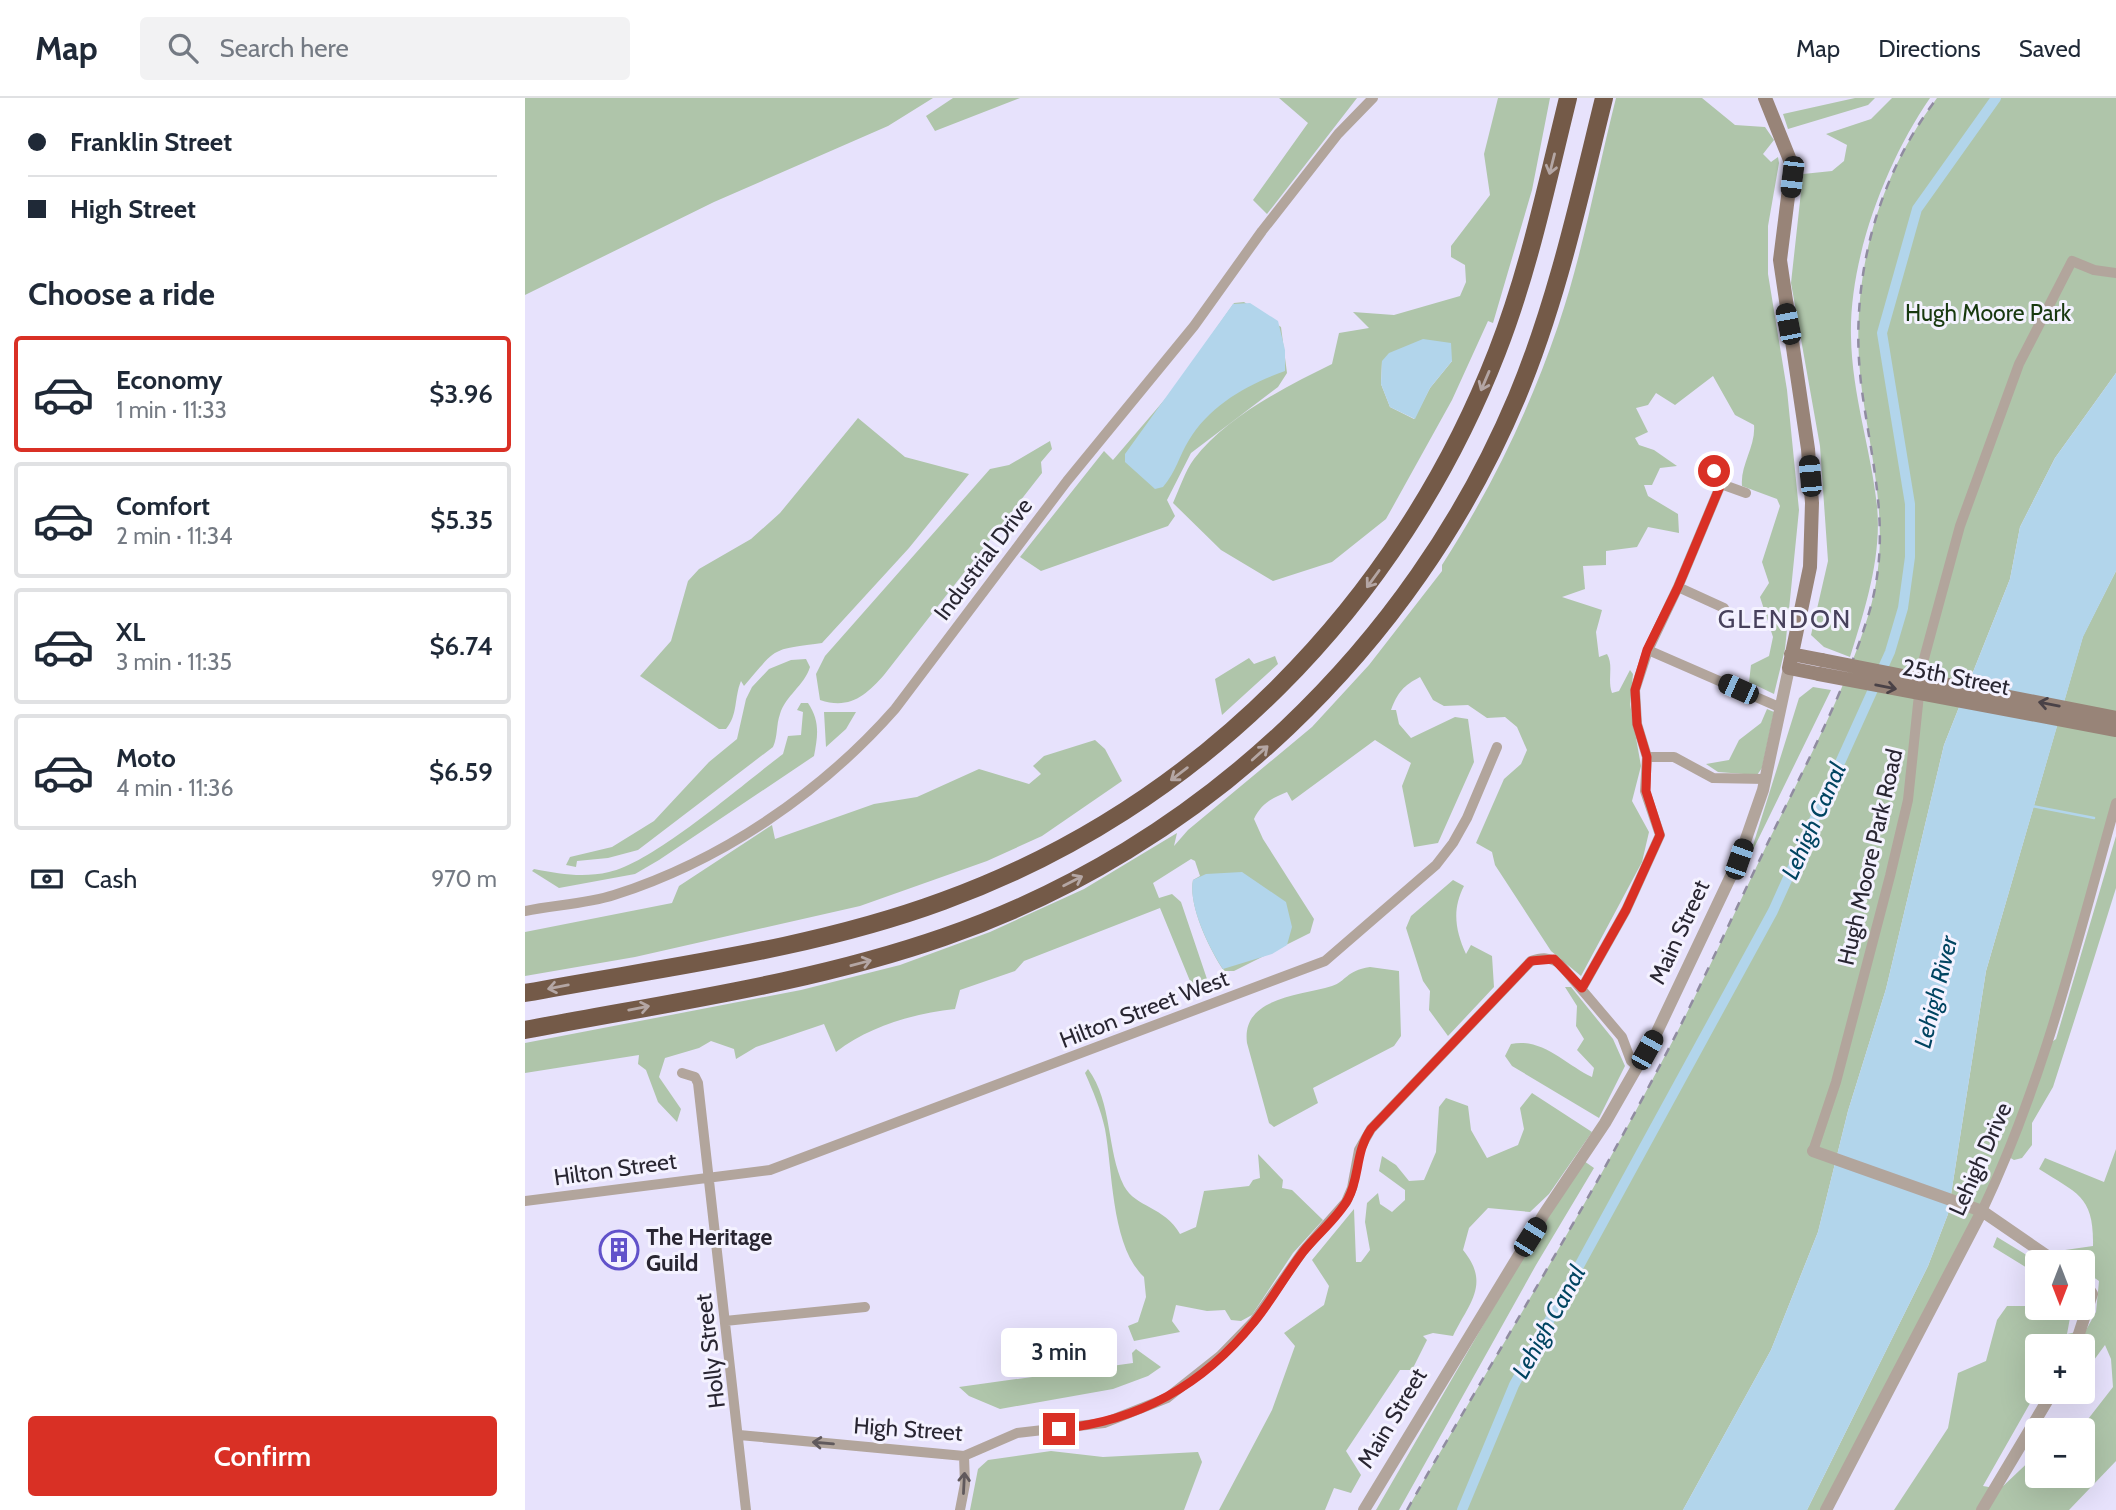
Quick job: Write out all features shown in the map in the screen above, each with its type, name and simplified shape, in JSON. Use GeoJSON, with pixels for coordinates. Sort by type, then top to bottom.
{"type":"FeatureCollection","features":[{"type":"Feature","properties":{"kind":"highway"},"geometry":{"type":"LineString","coordinates":[[525,993],[797,942],[871,924],[941,902],[1041,858],[1114,818],[1195,762],[1246,720],[1294,674],[1356,601],[1429,495],[1459,438],[1494,359],[1516,297],[1568,98]]}},
{"type":"Feature","properties":{"kind":"highway"},"geometry":{"type":"LineString","coordinates":[[525,1030],[846,967],[979,924],[1043,897],[1128,851],[1194,807],[1262,752],[1311,705],[1380,628],[1428,563],[1480,475],[1510,414],[1540,335],[1564,257],[1604,98]]}},
{"type":"Feature","properties":{"kind":"main road","name":"Main Street"},"geometry":{"type":"LineString","coordinates":[[1765,98],[1792,165],[1780,260],[1808,449],[1812,503],[1809,567],[1790,661]]}},
{"type":"Feature","properties":{"kind":"main road","name":"25th Street"},"geometry":{"type":"LineString","coordinates":[[1790,661],[2116,730]]}},
{"type":"Feature","properties":{"kind":"main road","name":"25th Street"},"geometry":{"type":"LineString","coordinates":[[1821,667],[2116,718]]}},
{"type":"Feature","properties":{"kind":"street","name":"Industrial Drive"},"geometry":{"type":"LineString","coordinates":[[525,911],[611,897],[687,869],[790,803],[863,743],[895,709],[1067,481],[1194,326],[1262,231],[1338,134],[1373,98]]}},
{"type":"Feature","properties":{"kind":"street","name":"Hugh Moore Park Road"},"geometry":{"type":"LineString","coordinates":[[1813,1151],[1836,1082],[1893,863],[1912,773],[1922,666],[1960,526],[2019,364],[2073,261],[2094,270],[2116,273]]}},
{"type":"Feature","properties":{"kind":"street"},"geometry":{"type":"LineString","coordinates":[[1709,463],[1721,484],[1746,494]]}},
{"type":"Feature","properties":{"kind":"street"},"geometry":{"type":"LineString","coordinates":[[1582,988],[1626,910],[1660,835],[1646,791],[1647,757],[1637,724],[1635,690],[1647,650],[1678,587],[1721,484]]}},
{"type":"Feature","properties":{"kind":"street"},"geometry":{"type":"LineString","coordinates":[[1678,587],[1724,608]]}},
{"type":"Feature","properties":{"kind":"street"},"geometry":{"type":"LineString","coordinates":[[1647,650],[1781,708]]}},
{"type":"Feature","properties":{"kind":"street","name":"Main Street"},"geometry":{"type":"LineString","coordinates":[[1364,1510],[1446,1371],[1638,1067],[1739,859],[1765,779],[1790,661]]}},
{"type":"Feature","properties":{"kind":"street","name":"Hilton Street West"},"geometry":{"type":"LineString","coordinates":[[710,1175],[770,1170],[1325,961],[1436,865],[1454,843],[1497,747]]}},
{"type":"Feature","properties":{"kind":"street"},"geometry":{"type":"LineString","coordinates":[[1647,757],[1674,757],[1713,778],[1765,779]]}},
{"type":"Feature","properties":{"kind":"street","name":"Lehigh Drive"},"geometry":{"type":"LineString","coordinates":[[1826,1510],[1982,1210],[2027,1104],[2047,1048],[2116,803]]}},
{"type":"Feature","properties":{"kind":"street","name":"High Street"},"geometry":{"type":"LineString","coordinates":[[739,1434],[964,1456],[1017,1433],[1104,1423],[1167,1398],[1200,1374],[1254,1321],[1303,1251],[1346,1202],[1352,1188],[1359,1150],[1371,1129],[1531,961],[1554,959],[1622,1037],[1631,1060],[1638,1067]]}},
{"type":"Feature","properties":{"kind":"street","name":"Holly Street"},"geometry":{"type":"LineString","coordinates":[[682,1073],[695,1077],[698,1083],[746,1509]]}},
{"type":"Feature","properties":{"kind":"street"},"geometry":{"type":"LineString","coordinates":[[1813,1151],[1982,1210],[2039,1250]]}},
{"type":"Feature","properties":{"kind":"street","name":"Hilton Street"},"geometry":{"type":"LineString","coordinates":[[525,1201],[710,1175]]}},
{"type":"Feature","properties":{"kind":"street"},"geometry":{"type":"LineString","coordinates":[[725,1321],[865,1307]]}},
{"type":"Feature","properties":{"kind":"street"},"geometry":{"type":"LineString","coordinates":[[1982,1510],[2045,1404]]}},
{"type":"Feature","properties":{"kind":"street"},"geometry":{"type":"LineString","coordinates":[[960,1510],[965,1484],[964,1456]]}},
{"type":"Feature","properties":{"kind":"street"},"geometry":{"type":"LineString","coordinates":[[733,1510],[746,1509]]}},
{"type":"Feature","properties":{"kind":"green space"},"geometry":{"type":"Polygon","coordinates":[[[525,98],[933,98],[888,126],[714,202],[525,295],[525,98]]]}},
{"type":"Feature","properties":{"kind":"green space"},"geometry":{"type":"Polygon","coordinates":[[[953,98],[1020,98],[935,131],[926,116],[953,98]]]}},
{"type":"Feature","properties":{"kind":"green space"},"geometry":{"type":"Polygon","coordinates":[[[1279,98],[1357,98],[1267,214],[1253,200],[1308,123],[1279,98]]]}},
{"type":"Feature","properties":{"kind":"green space"},"geometry":{"type":"Polygon","coordinates":[[[1498,98],[1550,98],[1532,190],[1493,323],[1488,321],[1452,400],[1386,519],[1332,562],[1273,581],[1221,550],[1173,503],[1188,469],[1207,444],[1239,417],[1276,393],[1332,364],[1339,333],[1369,328],[1353,312],[1394,315],[1460,296],[1466,282],[1465,265],[1451,257],[1451,246],[1490,195],[1484,154],[1498,98]],[[1382,361],[1381,384],[1390,407],[1414,419],[1430,388],[1452,361],[1382,361]]]}},
{"type":"Feature","properties":{"kind":"green space"},"geometry":{"type":"Polygon","coordinates":[[[1616,98],[1702,98],[1735,125],[1765,127],[1774,140],[1763,154],[1771,162],[1778,157],[1779,163],[1768,226],[1768,274],[1787,390],[1799,510],[1785,649],[1774,694],[1749,682],[1751,665],[1769,656],[1773,637],[1760,597],[1769,583],[1762,562],[1780,506],[1777,499],[1742,486],[1754,425],[1735,415],[1713,376],[1675,405],[1656,393],[1648,405],[1636,408],[1648,432],[1635,438],[1639,445],[1654,450],[1677,466],[1660,468],[1652,485],[1644,485],[1648,496],[1678,514],[1679,533],[1648,527],[1637,547],[1606,551],[1606,565],[1583,566],[1585,589],[1562,597],[1602,610],[1596,632],[1599,657],[1607,654],[1609,659],[1612,693],[1619,691],[1630,670],[1633,674],[1630,704],[1641,766],[1632,801],[1649,832],[1642,862],[1581,976],[1551,951],[1495,865],[1492,852],[1476,843],[1504,779],[1521,764],[1527,750],[1517,727],[1505,717],[1487,718],[1468,705],[1444,706],[1433,700],[1420,677],[1402,690],[1391,710],[1396,710],[1399,724],[1411,738],[1455,717],[1468,719],[1474,762],[1438,843],[1414,847],[1402,786],[1411,763],[1375,740],[1292,801],[1287,792],[1272,799],[1260,809],[1254,819],[1263,839],[1314,919],[1310,933],[1234,971],[1224,971],[1197,915],[1192,891],[1193,880],[1200,876],[1195,861],[1191,859],[1153,883],[1159,898],[1172,894],[1181,902],[1207,979],[1206,993],[1197,998],[1160,908],[1024,961],[1015,971],[960,990],[955,1009],[923,1014],[877,1028],[836,1052],[824,1024],[756,1047],[736,1059],[734,1049],[711,1041],[699,1048],[665,1058],[659,1077],[681,1109],[677,1122],[658,1102],[646,1070],[638,1064],[639,1055],[525,1073],[525,1043],[801,990],[900,965],[990,932],[1084,889],[1177,833],[1174,846],[1188,830],[1312,727],[1369,665],[1442,571],[1442,565],[1477,508],[1507,449],[1535,389],[1567,298],[1616,98]]]}},
{"type":"Feature","properties":{"kind":"green space"},"geometry":{"type":"Polygon","coordinates":[[[1855,98],[1875,98],[1868,105],[1788,129],[1783,114],[1855,98]]]}},
{"type":"Feature","properties":{"kind":"green space"},"geometry":{"type":"Polygon","coordinates":[[[1892,98],[1930,98],[1914,123],[1885,181],[1873,212],[1856,275],[1852,307],[1852,359],[1874,485],[1878,525],[1871,583],[1850,657],[1824,647],[1811,635],[1828,561],[1820,446],[1791,283],[1803,174],[1832,171],[1844,161],[1847,145],[1826,134],[1871,119],[1892,98]]]}},
{"type":"Feature","properties":{"kind":"green space","name":"Hugh Moore Park"},"geometry":{"type":"Polygon","coordinates":[[[1937,98],[2116,98],[2116,373],[2055,458],[2020,527],[2010,579],[1944,745],[1886,989],[1848,1111],[1818,1232],[1771,1350],[1683,1510],[1407,1510],[1597,1182],[1671,1044],[1820,736],[1859,644],[1876,584],[1880,529],[1859,352],[1863,275],[1882,200],[1915,130],[1937,98]]]}},
{"type":"Feature","properties":{"kind":"green space"},"geometry":{"type":"Polygon","coordinates":[[[1244,302],[1281,327],[1287,373],[1278,387],[1191,453],[1167,500],[1175,516],[1168,526],[1041,571],[1020,557],[1104,451],[1113,460],[1172,391],[1234,303],[1244,302]]]}},
{"type":"Feature","properties":{"kind":"green space"},"geometry":{"type":"Polygon","coordinates":[[[858,418],[905,457],[969,474],[909,548],[822,643],[777,652],[763,663],[744,686],[741,681],[730,724],[726,729],[719,729],[640,676],[671,641],[688,581],[699,569],[751,539],[780,513],[858,418]]]}},
{"type":"Feature","properties":{"kind":"green space"},"geometry":{"type":"Polygon","coordinates":[[[1050,441],[1052,449],[1041,462],[1042,473],[884,675],[857,699],[840,703],[820,700],[816,674],[825,656],[990,469],[1009,465],[1050,441]]]}},
{"type":"Feature","properties":{"kind":"green space"},"geometry":{"type":"Polygon","coordinates":[[[2116,571],[2116,803],[2049,1044],[2056,1039],[2116,836],[2116,888],[2053,1087],[2032,1123],[2032,1145],[2022,1158],[2014,1160],[2007,1156],[1826,1510],[1807,1510],[1928,1266],[1948,1214],[1986,971],[2083,636],[2116,571]]]}},
{"type":"Feature","properties":{"kind":"green space"},"geometry":{"type":"Polygon","coordinates":[[[1275,656],[1278,664],[1222,715],[1215,679],[1249,658],[1254,664],[1275,656]]]}},
{"type":"Feature","properties":{"kind":"green space"},"geometry":{"type":"Polygon","coordinates":[[[806,659],[810,667],[804,680],[783,707],[773,747],[638,850],[608,858],[577,861],[576,867],[566,865],[570,857],[612,847],[654,821],[709,762],[737,739],[746,699],[752,687],[769,669],[791,660],[806,659]]]}},
{"type":"Feature","properties":{"kind":"green space"},"geometry":{"type":"Polygon","coordinates":[[[1813,687],[1831,690],[1749,858],[1799,698],[1813,687]]]}},
{"type":"Feature","properties":{"kind":"green space"},"geometry":{"type":"Polygon","coordinates":[[[801,703],[808,703],[816,722],[814,756],[659,860],[635,874],[559,888],[532,871],[534,869],[571,875],[599,874],[627,866],[649,854],[673,839],[783,754],[788,736],[801,735],[803,712],[797,710],[801,703]]]}},
{"type":"Feature","properties":{"kind":"green space"},"geometry":{"type":"Polygon","coordinates":[[[1767,709],[1774,712],[1762,768],[1757,775],[1718,772],[1706,764],[1729,760],[1739,740],[1761,723],[1767,709]]]}},
{"type":"Feature","properties":{"kind":"green space"},"geometry":{"type":"Polygon","coordinates":[[[824,712],[856,712],[846,729],[826,747],[824,712]]]}},
{"type":"Feature","properties":{"kind":"green space"},"geometry":{"type":"Polygon","coordinates":[[[1095,740],[1105,749],[1122,781],[1042,836],[987,861],[860,906],[635,957],[525,976],[525,932],[672,903],[679,886],[772,825],[775,839],[874,804],[917,797],[979,769],[1029,784],[1041,774],[1033,766],[1044,756],[1095,740]]]}},
{"type":"Feature","properties":{"kind":"green space"},"geometry":{"type":"Polygon","coordinates":[[[1453,880],[1464,886],[1456,911],[1462,945],[1466,954],[1471,945],[1492,956],[1494,987],[1448,1036],[1429,1010],[1430,991],[1423,981],[1406,928],[1411,916],[1453,880]]]}},
{"type":"Feature","properties":{"kind":"green space"},"geometry":{"type":"Polygon","coordinates":[[[1370,967],[1399,971],[1401,1036],[1394,1046],[1313,1088],[1318,1103],[1274,1127],[1269,1123],[1247,1043],[1248,1028],[1253,1016],[1275,1001],[1332,986],[1351,973],[1370,967]]]}},
{"type":"Feature","properties":{"kind":"green space"},"geometry":{"type":"Polygon","coordinates":[[[1565,987],[1571,987],[1613,1039],[1625,1066],[1599,1118],[1512,1066],[1505,1056],[1511,1044],[1533,1045],[1553,1053],[1592,1077],[1594,1068],[1577,1050],[1584,1039],[1576,1026],[1577,1006],[1565,987]]]}},
{"type":"Feature","properties":{"kind":"green space"},"geometry":{"type":"Polygon","coordinates":[[[1088,1069],[1102,1096],[1114,1157],[1124,1186],[1136,1199],[1166,1218],[1180,1234],[1196,1227],[1204,1191],[1249,1186],[1253,1180],[1260,1178],[1258,1154],[1283,1180],[1282,1188],[1292,1190],[1323,1220],[1293,1253],[1252,1315],[1241,1321],[1231,1320],[1225,1310],[1207,1311],[1176,1305],[1172,1321],[1180,1332],[1134,1341],[1128,1326],[1138,1322],[1146,1297],[1144,1277],[1133,1264],[1119,1228],[1105,1129],[1085,1073],[1088,1069]]]}},
{"type":"Feature","properties":{"kind":"green space"},"geometry":{"type":"Polygon","coordinates":[[[1532,1093],[1592,1132],[1549,1194],[1530,1212],[1488,1208],[1469,1228],[1463,1250],[1476,1273],[1475,1293],[1471,1303],[1453,1336],[1433,1333],[1423,1336],[1427,1340],[1412,1370],[1400,1370],[1346,1451],[1361,1475],[1351,1493],[1334,1488],[1325,1510],[1219,1510],[1272,1410],[1295,1346],[1284,1333],[1324,1305],[1329,1286],[1312,1260],[1354,1209],[1356,1262],[1361,1262],[1370,1250],[1365,1222],[1367,1203],[1378,1193],[1380,1204],[1392,1212],[1405,1200],[1405,1190],[1379,1171],[1382,1156],[1396,1165],[1409,1181],[1424,1180],[1436,1152],[1439,1107],[1446,1098],[1468,1106],[1471,1130],[1487,1158],[1518,1145],[1524,1129],[1520,1108],[1532,1093]]]}},
{"type":"Feature","properties":{"kind":"green space"},"geometry":{"type":"Polygon","coordinates":[[[2116,1149],[2116,1461],[2095,1483],[2095,1418],[2089,1418],[2113,1387],[2111,1359],[2105,1345],[2095,1359],[2095,1334],[2067,1334],[2086,1330],[2092,1320],[2095,1320],[2099,1281],[2095,1278],[2095,1250],[2065,1250],[2093,1246],[2093,1229],[2087,1206],[2081,1198],[2039,1169],[2045,1158],[2104,1182],[2116,1149]]]}},
{"type":"Feature","properties":{"kind":"green space"},"geometry":{"type":"Polygon","coordinates":[[[1584,1161],[1594,1168],[1536,1265],[1399,1510],[1376,1510],[1522,1258],[1584,1161]]]}},
{"type":"Feature","properties":{"kind":"green space"},"geometry":{"type":"Polygon","coordinates":[[[1997,1237],[2025,1254],[2025,1267],[1993,1247],[1997,1237]]]}},
{"type":"Feature","properties":{"kind":"green space"},"geometry":{"type":"Polygon","coordinates":[[[2007,1306],[2025,1306],[2025,1320],[2070,1320],[2067,1334],[2025,1334],[2025,1404],[2030,1404],[1983,1486],[2000,1489],[2025,1465],[2025,1488],[2090,1488],[2069,1510],[1894,1510],[1948,1428],[1958,1373],[1986,1361],[1997,1320],[2007,1306]]]}},
{"type":"Feature","properties":{"kind":"green space"},"geometry":{"type":"Polygon","coordinates":[[[1136,1349],[1161,1367],[1148,1376],[1113,1389],[1000,1409],[969,1396],[959,1387],[1133,1363],[1132,1353],[1136,1349]]]}},
{"type":"Feature","properties":{"kind":"green space"},"geometry":{"type":"Polygon","coordinates":[[[1051,1451],[1103,1457],[1198,1452],[1202,1462],[1184,1510],[970,1510],[978,1469],[988,1460],[1051,1451]]]}},
{"type":"Feature","properties":{"kind":"water"},"geometry":{"type":"Polygon","coordinates":[[[1250,303],[1278,321],[1285,350],[1285,371],[1257,382],[1219,406],[1189,440],[1163,487],[1155,489],[1125,462],[1125,454],[1233,304],[1250,303]]]}},
{"type":"Feature","properties":{"kind":"water"},"geometry":{"type":"Polygon","coordinates":[[[1423,339],[1451,343],[1452,361],[1430,388],[1415,419],[1390,407],[1381,384],[1382,361],[1389,353],[1423,339]]]}},
{"type":"Feature","properties":{"kind":"water","name":"Lehigh River"},"geometry":{"type":"Polygon","coordinates":[[[2116,373],[2116,571],[2083,637],[1986,971],[1948,1214],[1928,1266],[1807,1510],[1683,1510],[1771,1350],[1818,1232],[1848,1111],[1886,989],[1944,745],[2010,579],[2020,527],[2055,458],[2116,373]]]}},
{"type":"Feature","properties":{"kind":"water"},"geometry":{"type":"Polygon","coordinates":[[[1242,872],[1286,902],[1292,927],[1287,945],[1272,954],[1223,969],[1206,938],[1197,914],[1192,890],[1193,880],[1206,874],[1242,872]]]}},
{"type":"Feature","properties":{"kind":"waterway","name":"Lehigh Canal"},"geometry":{"type":"LineString","coordinates":[[1462,1510],[1514,1385],[1773,911],[1890,652],[1903,608],[1910,557],[1910,504],[1882,333],[1917,209],[1996,98]]}},
{"type":"Feature","properties":{"kind":"waterway"},"geometry":{"type":"LineString","coordinates":[[2032,806],[2094,818]]}},
{"type":"Feature","properties":{"kind":"railway"},"geometry":{"type":"LineString","coordinates":[[1407,1510],[1597,1182],[1671,1044],[1820,736],[1859,644],[1876,584],[1880,529],[1859,352],[1863,275],[1882,200],[1915,130],[1937,98]]}},
{"type":"Feature","properties":{"kind":"place","name":"The Heritage Guild"},"geometry":{"type":"Point","coordinates":[619,1250]}},
{"type":"Feature","properties":{"kind":"district","name":"GLENDON"},"geometry":{"type":"Point","coordinates":[1785,619]}},
{"type":"Feature","properties":{"kind":"route"},"geometry":{"type":"LineString","coordinates":[[1059,1429],[1104,1423],[1167,1398],[1200,1374],[1238,1339],[1254,1321],[1303,1251],[1346,1202],[1352,1188],[1359,1150],[1371,1129],[1531,961],[1538,958],[1554,959],[1582,988],[1626,910],[1660,835],[1646,791],[1647,757],[1637,724],[1635,690],[1647,650],[1678,587],[1721,484],[1714,471]]}}]}
